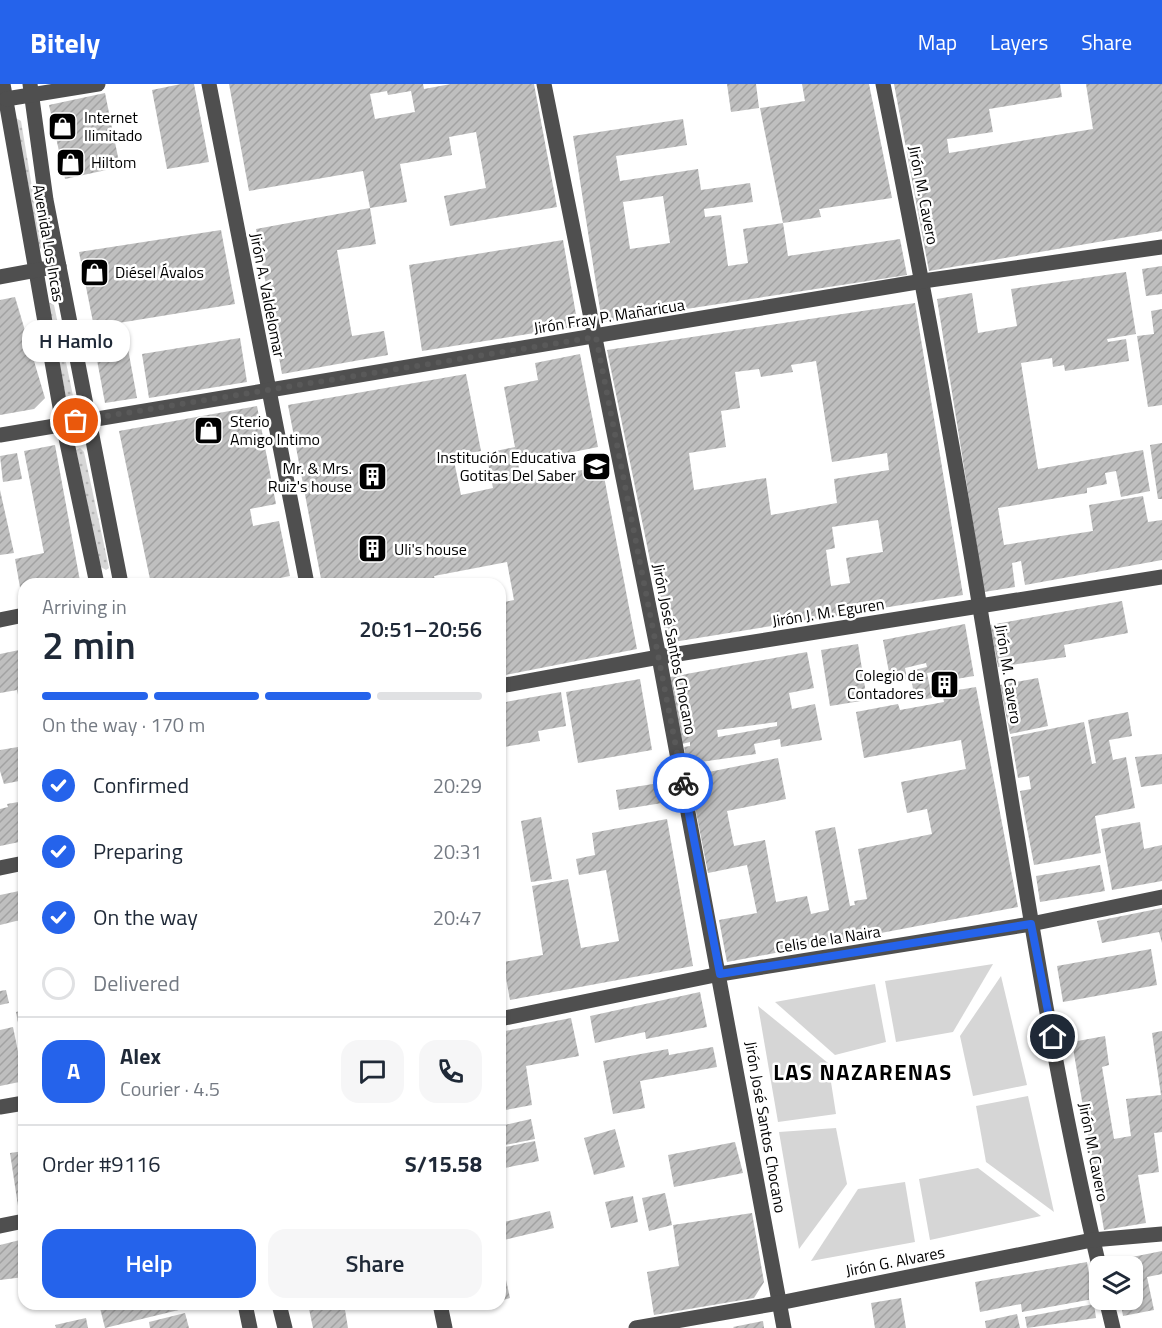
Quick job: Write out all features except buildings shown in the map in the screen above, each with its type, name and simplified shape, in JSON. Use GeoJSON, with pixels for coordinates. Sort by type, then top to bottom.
{"type":"FeatureCollection","features":[{"type":"Feature","properties":{"kind":"street"},"geometry":{"type":"LineString","coordinates":[[4,92],[98,84]]}},
{"type":"Feature","properties":{"kind":"street","name":"Jirón A. Valdelomar"},"geometry":{"type":"LineString","coordinates":[[209,84],[267,390],[306,578]]}},
{"type":"Feature","properties":{"kind":"street","name":"Jirón José Santos Chocano"},"geometry":{"type":"LineString","coordinates":[[544,84],[659,657],[720,974],[784,1328]]}},
{"type":"Feature","properties":{"kind":"street","name":"Jirón M. Cavero"},"geometry":{"type":"LineString","coordinates":[[883,84],[923,281],[980,607],[1031,924],[1096,1256]]}},
{"type":"Feature","properties":{"kind":"street","name":"Avenida Los Incas"},"geometry":{"type":"LineString","coordinates":[[31,89],[58,266],[120,578]]}},
{"type":"Feature","properties":{"kind":"street","name":"Avenida Los Incas"},"geometry":{"type":"LineString","coordinates":[[4,92],[63,424],[96,578]]}},
{"type":"Feature","properties":{"kind":"street","name":"Jirón Fray P. Mañaricua"},"geometry":{"type":"LineString","coordinates":[[0,435],[923,281],[1162,247]]}},
{"type":"Feature","properties":{"kind":"street"},"geometry":{"type":"LineString","coordinates":[[0,277],[58,266]]}},
{"type":"Feature","properties":{"kind":"street","name":"Jirón J. M. Eguren"},"geometry":{"type":"LineString","coordinates":[[506,685],[659,657],[1162,577]]}},
{"type":"Feature","properties":{"kind":"street"},"geometry":{"type":"LineString","coordinates":[[0,620],[18,616]]}},
{"type":"Feature","properties":{"kind":"street"},"geometry":{"type":"LineString","coordinates":[[0,868],[18,864]]}},
{"type":"Feature","properties":{"kind":"street","name":"Celis de la Naira"},"geometry":{"type":"LineString","coordinates":[[506,1018],[720,974],[1031,924],[1162,897]]}},
{"type":"Feature","properties":{"kind":"street"},"geometry":{"type":"LineString","coordinates":[[0,1107],[18,1104]]}},
{"type":"Feature","properties":{"kind":"street"},"geometry":{"type":"LineString","coordinates":[[0,1226],[18,1222]]}},
{"type":"Feature","properties":{"kind":"street","name":"Jirón G. Alvares"},"geometry":{"type":"LineString","coordinates":[[636,1328],[779,1303],[1092,1240],[1162,1234]]}},
{"type":"Feature","properties":{"kind":"street"},"geometry":{"type":"LineString","coordinates":[[246,1310],[250,1328]]}},
{"type":"Feature","properties":{"kind":"street"},"geometry":{"type":"LineString","coordinates":[[280,1310],[285,1328]]}},
{"type":"Feature","properties":{"kind":"street"},"geometry":{"type":"LineString","coordinates":[[441,1310],[445,1328]]}},
{"type":"Feature","properties":{"kind":"street"},"geometry":{"type":"LineString","coordinates":[[1109,1310],[1113,1328]]}},
{"type":"Feature","properties":{"kind":"shaded area"},"geometry":{"type":"Polygon","coordinates":[[[14,117],[21,121],[42,247],[39,250],[14,117]]]}},
{"type":"Feature","properties":{"kind":"shaded area"},"geometry":{"type":"Polygon","coordinates":[[[48,302],[54,305],[73,396],[70,399],[66,398],[48,302]]]}},
{"type":"Feature","properties":{"kind":"shaded area"},"geometry":{"type":"Polygon","coordinates":[[[80,448],[84,452],[109,568],[106,570],[99,566],[76,450],[80,448]]]}},
{"type":"Feature","properties":{"kind":"shaded area"},"geometry":{"type":"Polygon","coordinates":[[[993,964],[953,1032],[896,1042],[885,981],[993,964]]]}},
{"type":"Feature","properties":{"kind":"shaded area"},"geometry":{"type":"Polygon","coordinates":[[[1001,976],[1027,1085],[973,1096],[960,1036],[1001,976]]]}},
{"type":"Feature","properties":{"kind":"shaded area"},"geometry":{"type":"Polygon","coordinates":[[[875,984],[886,1042],[835,1055],[775,1002],[875,984]]]}},
{"type":"Feature","properties":{"kind":"shaded area"},"geometry":{"type":"Polygon","coordinates":[[[758,1006],[828,1063],[836,1114],[778,1122],[758,1006]]]}},
{"type":"Feature","properties":{"kind":"shaded area"},"geometry":{"type":"Polygon","coordinates":[[[1028,1096],[1054,1212],[986,1162],[976,1106],[1028,1096]]]}},
{"type":"Feature","properties":{"kind":"shaded area"},"geometry":{"type":"Polygon","coordinates":[[[836,1128],[847,1184],[799,1249],[779,1132],[836,1128]]]}},
{"type":"Feature","properties":{"kind":"shaded area"},"geometry":{"type":"Polygon","coordinates":[[[978,1168],[1041,1216],[930,1240],[919,1179],[978,1168]]]}},
{"type":"Feature","properties":{"kind":"shaded area"},"geometry":{"type":"Polygon","coordinates":[[[905,1182],[915,1242],[811,1261],[858,1189],[905,1182]]]}},
{"type":"Feature","properties":{"kind":"way so far"},"geometry":{"type":"LineString","coordinates":[[76,421],[596,337],[683,783]]}},
{"type":"Feature","properties":{"kind":"place","name":"Internet Ilimitado"},"geometry":{"type":"Point","coordinates":[63,126]}},
{"type":"Feature","properties":{"kind":"place","name":"Hiltom"},"geometry":{"type":"Point","coordinates":[70,162]}},
{"type":"Feature","properties":{"kind":"place","name":"Diésel Ávalos"},"geometry":{"type":"Point","coordinates":[94,272]}},
{"type":"Feature","properties":{"kind":"place","name":"H Hamlo"},"geometry":{"type":"Point","coordinates":[76,421]}},
{"type":"Feature","properties":{"kind":"place","name":"Sterio Amigo Intimo"},"geometry":{"type":"Point","coordinates":[209,430]}},
{"type":"Feature","properties":{"kind":"place","name":"Institución Educativa Gotitas Del Saber"},"geometry":{"type":"Point","coordinates":[597,466]}},
{"type":"Feature","properties":{"kind":"place","name":"Mr. & Mrs. Ruiz's house"},"geometry":{"type":"Point","coordinates":[373,477]}},
{"type":"Feature","properties":{"kind":"place","name":"Uli's house"},"geometry":{"type":"Point","coordinates":[373,549]}},
{"type":"Feature","properties":{"kind":"place","name":"Colegio de Contadores"},"geometry":{"type":"Point","coordinates":[945,684]}},
{"type":"Feature","properties":{"kind":"district","name":"LAS NAZARENAS"},"geometry":{"type":"Point","coordinates":[863,1072]}},
{"type":"Feature","properties":{"kind":"route"},"geometry":{"type":"LineString","coordinates":[[683,783],[720,974],[1031,924],[1053,1037]]}}]}
